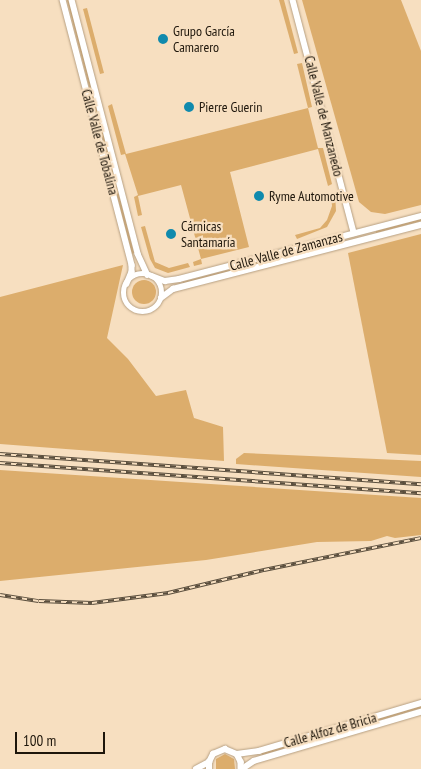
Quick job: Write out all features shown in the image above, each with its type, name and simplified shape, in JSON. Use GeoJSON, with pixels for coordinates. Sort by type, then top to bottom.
{"type":"FeatureCollection","features":[{"type":"Feature","properties":{"kind":"street","name":"Calle Valle de Tobalina"},"geometry":{"type":"LineString","coordinates":[[63,0],[132,265],[132,272],[127,284]]}},
{"type":"Feature","properties":{"kind":"street","name":"Calle Valle de Tobalina"},"geometry":{"type":"LineString","coordinates":[[72,0],[138,254],[150,276]]}},
{"type":"Feature","properties":{"kind":"street","name":"Calle Valle de Manzanedo"},"geometry":{"type":"LineString","coordinates":[[293,0],[354,233]]}},
{"type":"Feature","properties":{"kind":"street","name":"Calle Valle de Zamanzas"},"geometry":{"type":"LineString","coordinates":[[150,276],[160,280],[172,280],[421,216]]}},
{"type":"Feature","properties":{"kind":"street","name":"Calle Valle de Zamanzas"},"geometry":{"type":"LineString","coordinates":[[161,298],[174,289],[421,225]]}},
{"type":"Feature","properties":{"kind":"street"},"geometry":{"type":"LineString","coordinates":[[134,276],[150,276],[160,285],[161,298],[152,309],[137,310],[126,301],[124,292],[127,284],[134,276]]}},
{"type":"Feature","properties":{"kind":"street","name":"Calle Alfoz de Bricia"},"geometry":{"type":"LineString","coordinates":[[209,766],[213,754],[221,750],[230,750],[238,754],[259,751],[421,703]]}},
{"type":"Feature","properties":{"kind":"street","name":"Calle Alfoz de Bricia"},"geometry":{"type":"LineString","coordinates":[[242,769],[254,761],[421,712]]}},
{"type":"Feature","properties":{"kind":"street"},"geometry":{"type":"LineString","coordinates":[[238,754],[242,769]]}},
{"type":"Feature","properties":{"kind":"street"},"geometry":{"type":"LineString","coordinates":[[196,769],[209,766]]}},
{"type":"Feature","properties":{"kind":"shaded area"},"geometry":{"type":"Polygon","coordinates":[[[67,0],[69,0],[134,253],[132,254],[67,0]]]}},
{"type":"Feature","properties":{"kind":"shaded area"},"geometry":{"type":"Polygon","coordinates":[[[279,0],[284,0],[298,53],[294,54],[279,0]]]}},
{"type":"Feature","properties":{"kind":"shaded area"},"geometry":{"type":"Polygon","coordinates":[[[302,0],[401,0],[421,51],[421,205],[385,214],[371,212],[359,202],[302,0]]]}},
{"type":"Feature","properties":{"kind":"shaded area"},"geometry":{"type":"Polygon","coordinates":[[[87,8],[104,73],[100,74],[83,9],[87,8]]]}},
{"type":"Feature","properties":{"kind":"shaded area"},"geometry":{"type":"Polygon","coordinates":[[[302,63],[312,107],[308,108],[297,64],[302,63]]]}},
{"type":"Feature","properties":{"kind":"shaded area"},"geometry":{"type":"Polygon","coordinates":[[[112,104],[126,154],[308,108],[318,148],[323,148],[332,184],[328,186],[318,149],[230,172],[249,247],[201,259],[181,185],[138,196],[142,215],[138,216],[134,197],[138,195],[125,154],[121,155],[108,106],[112,104]]]}},
{"type":"Feature","properties":{"kind":"shaded area"},"geometry":{"type":"Polygon","coordinates":[[[335,193],[336,211],[327,227],[297,239],[295,235],[320,228],[327,220],[332,206],[331,194],[335,193]]]}},
{"type":"Feature","properties":{"kind":"shaded area"},"geometry":{"type":"Polygon","coordinates":[[[421,219],[421,221],[376,233],[376,231],[421,219]]]}},
{"type":"Feature","properties":{"kind":"shaded area"},"geometry":{"type":"Polygon","coordinates":[[[145,226],[155,262],[169,268],[188,263],[190,267],[168,273],[155,268],[150,259],[141,227],[145,226]]]}},
{"type":"Feature","properties":{"kind":"shaded area"},"geometry":{"type":"Polygon","coordinates":[[[421,234],[421,455],[387,453],[348,253],[421,234]]]}},
{"type":"Feature","properties":{"kind":"shaded area"},"geometry":{"type":"Polygon","coordinates":[[[334,242],[334,244],[183,284],[183,282],[334,242]]]}},
{"type":"Feature","properties":{"kind":"shaded area"},"geometry":{"type":"Polygon","coordinates":[[[201,259],[202,264],[194,266],[193,262],[201,259]]]}},
{"type":"Feature","properties":{"kind":"shaded area"},"geometry":{"type":"Polygon","coordinates":[[[123,265],[107,338],[128,359],[156,396],[186,390],[194,418],[223,427],[224,461],[0,444],[0,297],[123,265]]]}},
{"type":"Feature","properties":{"kind":"shaded area"},"geometry":{"type":"Polygon","coordinates":[[[144,280],[153,283],[156,292],[153,301],[144,304],[135,301],[132,292],[135,283],[144,280]]]}},
{"type":"Feature","properties":{"kind":"shaded area"},"geometry":{"type":"Polygon","coordinates":[[[244,453],[421,461],[421,477],[236,464],[236,459],[244,453]]]}},
{"type":"Feature","properties":{"kind":"shaded area"},"geometry":{"type":"Polygon","coordinates":[[[0,470],[421,498],[421,535],[395,538],[387,536],[371,541],[317,542],[206,560],[0,581],[0,470]]]}},
{"type":"Feature","properties":{"kind":"shaded area"},"geometry":{"type":"Polygon","coordinates":[[[421,706],[421,708],[262,755],[262,753],[421,706]]]}},
{"type":"Feature","properties":{"kind":"shaded area"},"geometry":{"type":"Polygon","coordinates":[[[225,754],[234,759],[235,769],[216,769],[216,759],[225,754]]]}},
{"type":"Feature","properties":{"kind":"railway"},"geometry":{"type":"LineString","coordinates":[[0,454],[421,484]]}},
{"type":"Feature","properties":{"kind":"railway"},"geometry":{"type":"LineString","coordinates":[[0,463],[421,493]]}},
{"type":"Feature","properties":{"kind":"railway"},"geometry":{"type":"LineString","coordinates":[[0,595],[39,601],[92,603],[168,593],[264,570],[421,538]]}},
{"type":"Feature","properties":{"kind":"place","name":"Grupo García Camarero"},"geometry":{"type":"Point","coordinates":[163,39]}},
{"type":"Feature","properties":{"kind":"place","name":"Pierre Guerin"},"geometry":{"type":"Point","coordinates":[189,107]}},
{"type":"Feature","properties":{"kind":"place","name":"Ryme Automotive"},"geometry":{"type":"Point","coordinates":[259,196]}},
{"type":"Feature","properties":{"kind":"place","name":"Cárnicas Santamaría"},"geometry":{"type":"Point","coordinates":[171,234]}}]}
